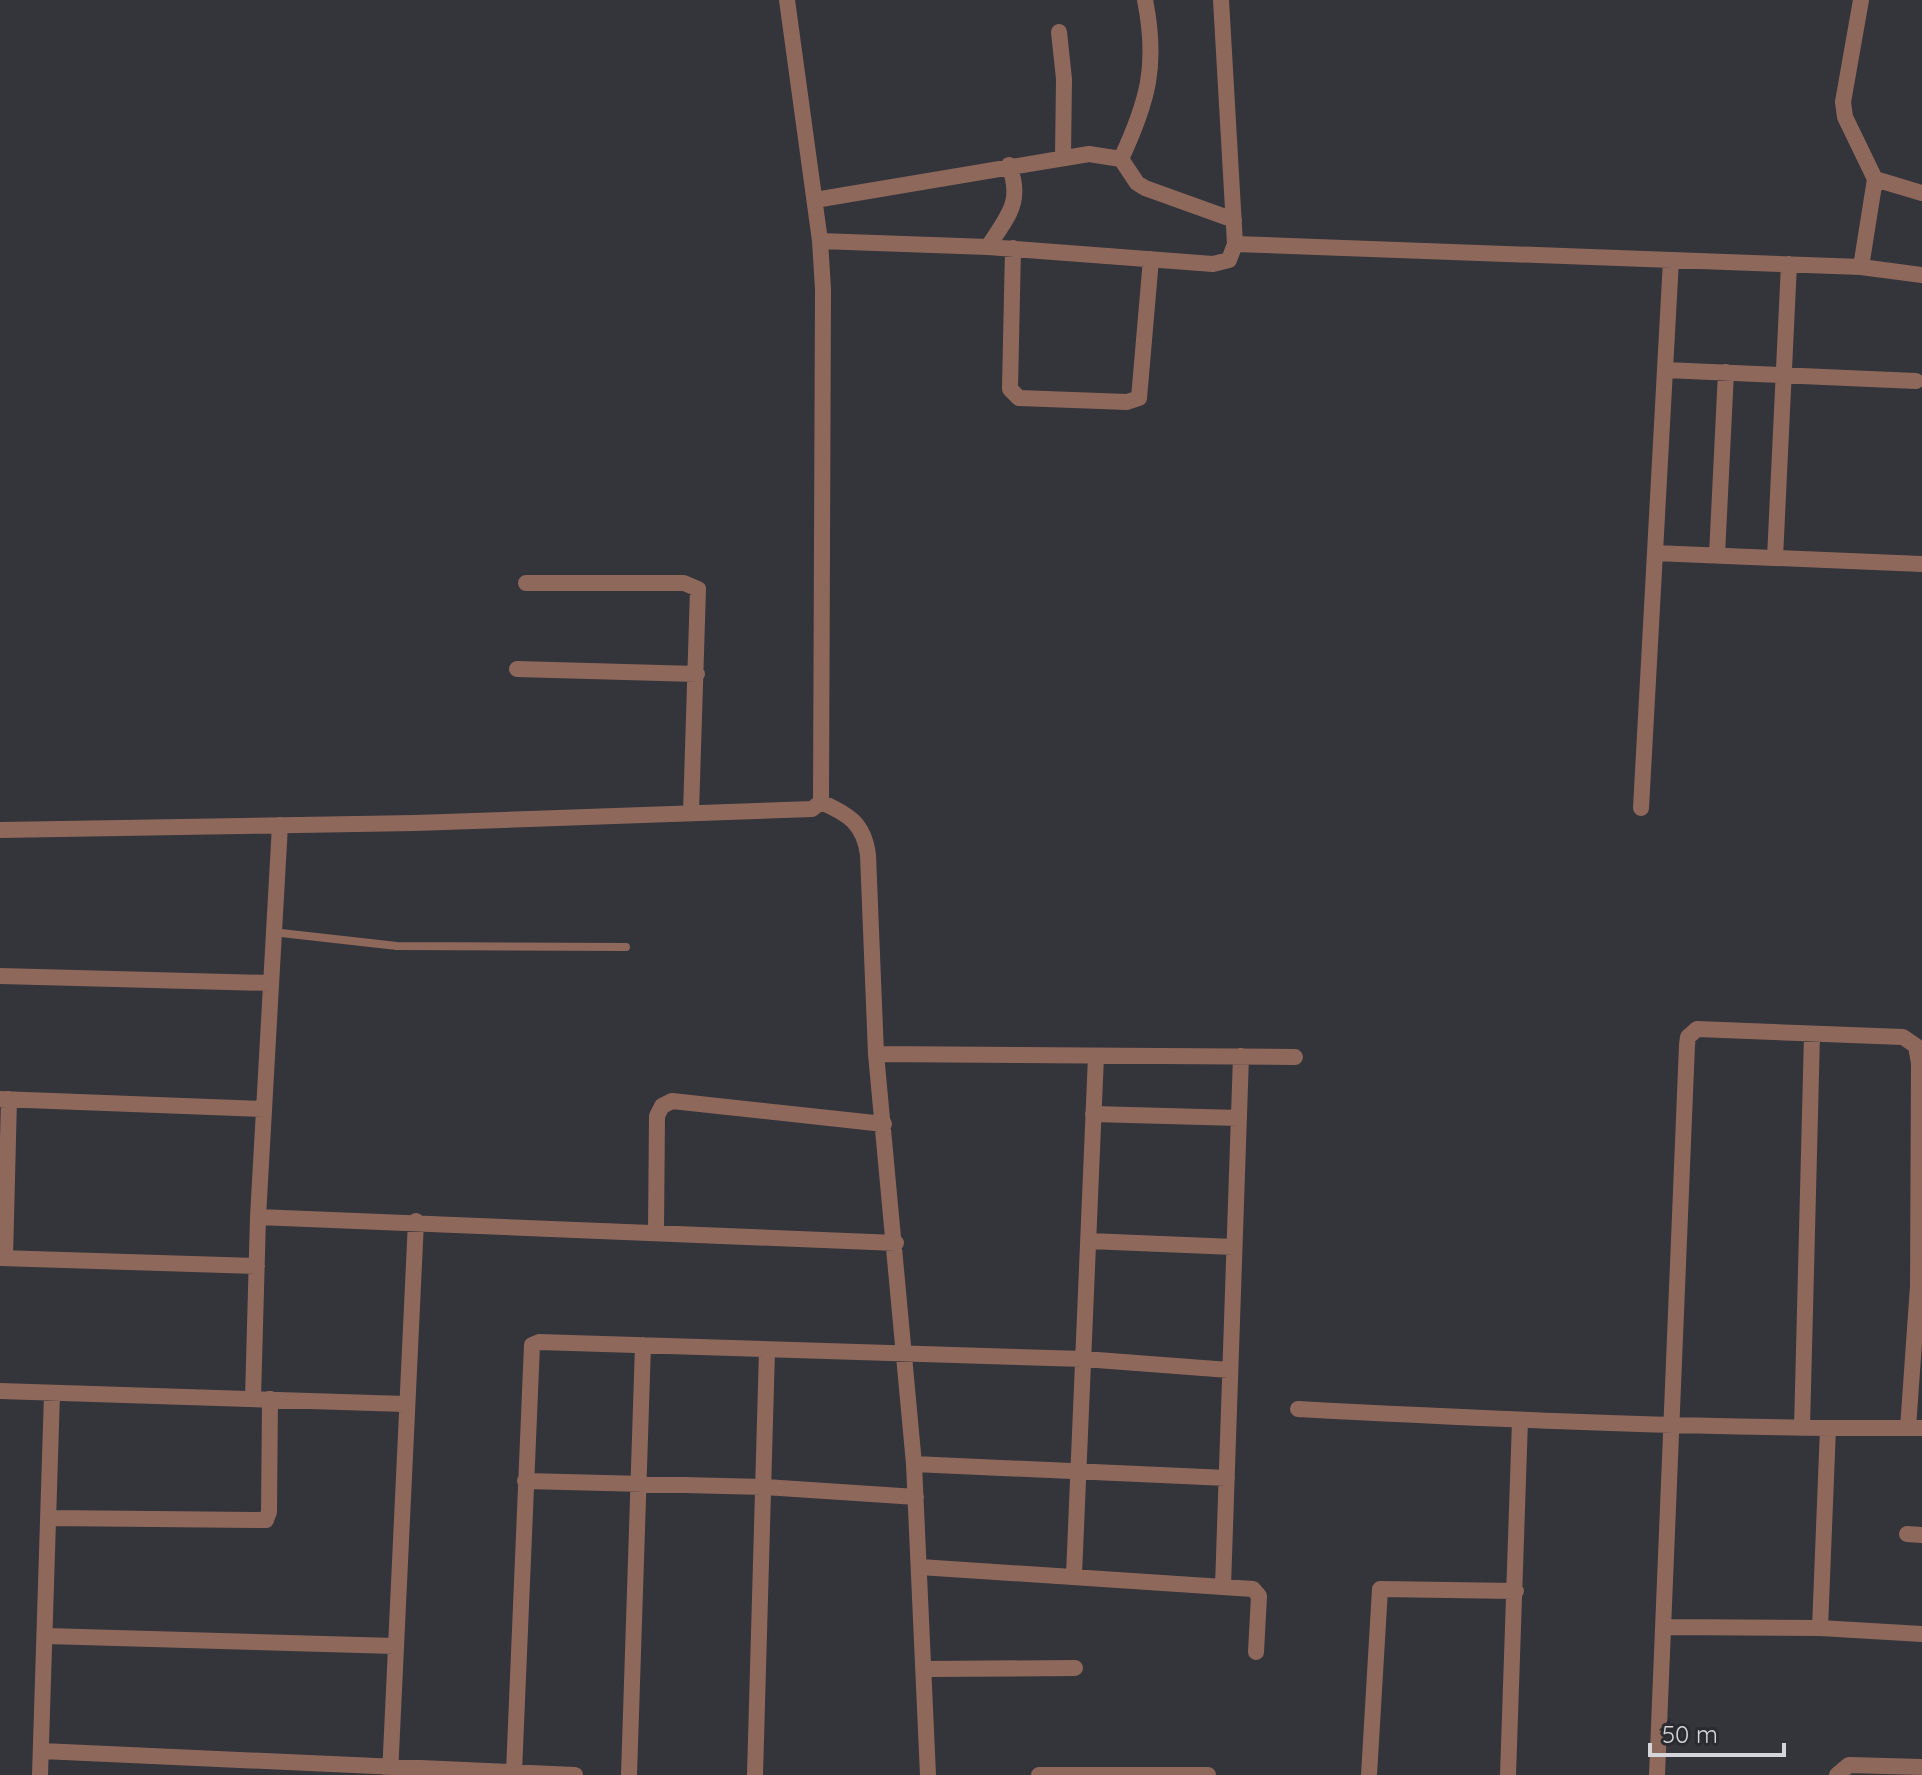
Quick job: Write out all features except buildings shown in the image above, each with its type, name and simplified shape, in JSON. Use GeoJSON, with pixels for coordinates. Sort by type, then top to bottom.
{"type":"FeatureCollection","features":[{"type":"Feature","properties":{"kind":"street"},"geometry":{"type":"LineString","coordinates":[[787,0],[820,241],[821,802]]}},
{"type":"Feature","properties":{"kind":"street"},"geometry":{"type":"LineString","coordinates":[[1121,159],[1149,88],[1151,35],[1145,0]]}},
{"type":"Feature","properties":{"kind":"street"},"geometry":{"type":"LineString","coordinates":[[820,241],[1013,248],[1221,263],[1229,260],[1235,244],[1221,0]]}},
{"type":"Feature","properties":{"kind":"street"},"geometry":{"type":"LineString","coordinates":[[1861,0],[1843,102],[1845,117],[1875,179],[1861,267]]}},
{"type":"Feature","properties":{"kind":"street"},"geometry":{"type":"LineString","coordinates":[[1059,32],[1064,79],[1063,156]]}},
{"type":"Feature","properties":{"kind":"street"},"geometry":{"type":"LineString","coordinates":[[815,200],[1089,154],[1121,159],[1137,183],[1145,188],[1234,220]]}},
{"type":"Feature","properties":{"kind":"street"},"geometry":{"type":"LineString","coordinates":[[988,247],[1016,200],[1015,182],[1009,165]]}},
{"type":"Feature","properties":{"kind":"street"},"geometry":{"type":"LineString","coordinates":[[1875,179],[1922,193]]}},
{"type":"Feature","properties":{"kind":"street"},"geometry":{"type":"LineString","coordinates":[[1235,244],[1861,267],[1922,275]]}},
{"type":"Feature","properties":{"kind":"street"},"geometry":{"type":"LineString","coordinates":[[1013,248],[1010,389],[1019,398],[1127,402],[1139,398],[1151,259]]}},
{"type":"Feature","properties":{"kind":"street"},"geometry":{"type":"LineString","coordinates":[[1641,808],[1671,260]]}},
{"type":"Feature","properties":{"kind":"street"},"geometry":{"type":"LineString","coordinates":[[1775,558],[1789,264]]}},
{"type":"Feature","properties":{"kind":"street"},"geometry":{"type":"LineString","coordinates":[[1665,370],[1916,381]]}},
{"type":"Feature","properties":{"kind":"street"},"geometry":{"type":"LineString","coordinates":[[1717,555],[1726,372]]}},
{"type":"Feature","properties":{"kind":"street"},"geometry":{"type":"LineString","coordinates":[[1655,553],[1922,564]]}},
{"type":"Feature","properties":{"kind":"street"},"geometry":{"type":"LineString","coordinates":[[526,583],[693,585],[698,589],[691,813]]}},
{"type":"Feature","properties":{"kind":"street"},"geometry":{"type":"LineString","coordinates":[[517,669],[697,674]]}},
{"type":"Feature","properties":{"kind":"street"},"geometry":{"type":"LineString","coordinates":[[0,830],[812,809],[821,802]]}},
{"type":"Feature","properties":{"kind":"street"},"geometry":{"type":"LineString","coordinates":[[821,802],[849,815],[866,839],[876,1054],[907,1356],[920,1567],[928,1775]]}},
{"type":"Feature","properties":{"kind":"street"},"geometry":{"type":"LineString","coordinates":[[49,1518],[266,1520],[269,1512],[261,1399],[257,1266],[269,983],[280,825]]}},
{"type":"Feature","properties":{"kind":"street"},"geometry":{"type":"LineString","coordinates":[[0,976],[269,983]]}},
{"type":"Feature","properties":{"kind":"street"},"geometry":{"type":"LineString","coordinates":[[1298,1409],[1520,1420],[1672,1424],[1802,1428],[1915,1428],[1918,1286],[1916,1046],[1903,1037],[1703,1028],[1688,1037],[1672,1424],[1657,1775]]}},
{"type":"Feature","properties":{"kind":"street"},"geometry":{"type":"LineString","coordinates":[[1802,1428],[1812,1035]]}},
{"type":"Feature","properties":{"kind":"street"},"geometry":{"type":"LineString","coordinates":[[876,1054],[1295,1057]]}},
{"type":"Feature","properties":{"kind":"street"},"geometry":{"type":"LineString","coordinates":[[1074,1575],[1081,1471],[1096,1056]]}},
{"type":"Feature","properties":{"kind":"street"},"geometry":{"type":"LineString","coordinates":[[1223,1586],[1241,1056]]}},
{"type":"Feature","properties":{"kind":"street"},"geometry":{"type":"LineString","coordinates":[[257,1266],[2,1258],[5,1099],[264,1109]]}},
{"type":"Feature","properties":{"kind":"street"},"geometry":{"type":"LineString","coordinates":[[656,1230],[657,1116],[662,1106],[672,1101],[884,1124]]}},
{"type":"Feature","properties":{"kind":"street"},"geometry":{"type":"LineString","coordinates":[[1093,1114],[1239,1118]]}},
{"type":"Feature","properties":{"kind":"street"},"geometry":{"type":"LineString","coordinates":[[258,1217],[656,1230],[896,1243]]}},
{"type":"Feature","properties":{"kind":"street"},"geometry":{"type":"LineString","coordinates":[[390,1770],[416,1221]]}},
{"type":"Feature","properties":{"kind":"street"},"geometry":{"type":"LineString","coordinates":[[1089,1241],[1234,1247]]}},
{"type":"Feature","properties":{"kind":"street"},"geometry":{"type":"LineString","coordinates":[[514,1772],[532,1345],[539,1342],[907,1356],[1084,1359],[1229,1370]]}},
{"type":"Feature","properties":{"kind":"street"},"geometry":{"type":"LineString","coordinates":[[629,1775],[643,1345]]}},
{"type":"Feature","properties":{"kind":"street"},"geometry":{"type":"LineString","coordinates":[[755,1775],[767,1350]]}},
{"type":"Feature","properties":{"kind":"street"},"geometry":{"type":"LineString","coordinates":[[0,1391],[405,1404]]}},
{"type":"Feature","properties":{"kind":"street"},"geometry":{"type":"LineString","coordinates":[[40,1775],[52,1394]]}},
{"type":"Feature","properties":{"kind":"street"},"geometry":{"type":"LineString","coordinates":[[1508,1775],[1520,1420]]}},
{"type":"Feature","properties":{"kind":"street"},"geometry":{"type":"LineString","coordinates":[[1820,1628],[1828,1428]]}},
{"type":"Feature","properties":{"kind":"street"},"geometry":{"type":"LineString","coordinates":[[914,1464],[1227,1478]]}},
{"type":"Feature","properties":{"kind":"street"},"geometry":{"type":"LineString","coordinates":[[525,1481],[765,1487],[916,1497]]}},
{"type":"Feature","properties":{"kind":"street"},"geometry":{"type":"LineString","coordinates":[[920,1567],[1074,1575],[1258,1591],[1256,1652]]}},
{"type":"Feature","properties":{"kind":"street"},"geometry":{"type":"LineString","coordinates":[[1369,1775],[1380,1589],[1516,1591]]}},
{"type":"Feature","properties":{"kind":"street"},"geometry":{"type":"LineString","coordinates":[[1663,1627],[1820,1628],[1922,1634]]}},
{"type":"Feature","properties":{"kind":"street"},"geometry":{"type":"LineString","coordinates":[[46,1636],[395,1646]]}},
{"type":"Feature","properties":{"kind":"street"},"geometry":{"type":"LineString","coordinates":[[923,1669],[1075,1668]]}},
{"type":"Feature","properties":{"kind":"street"},"geometry":{"type":"LineString","coordinates":[[42,1751],[390,1770],[575,1775]]}},
{"type":"Feature","properties":{"kind":"street"},"geometry":{"type":"LineString","coordinates":[[1837,1775],[1849,1765],[1922,1767]]}},
{"type":"Feature","properties":{"kind":"street"},"geometry":{"type":"LineString","coordinates":[[1039,1775],[1208,1775]]}},
{"type":"Feature","properties":{"kind":"lane"},"geometry":{"type":"LineString","coordinates":[[272,932],[397,946],[626,947]]}}]}
